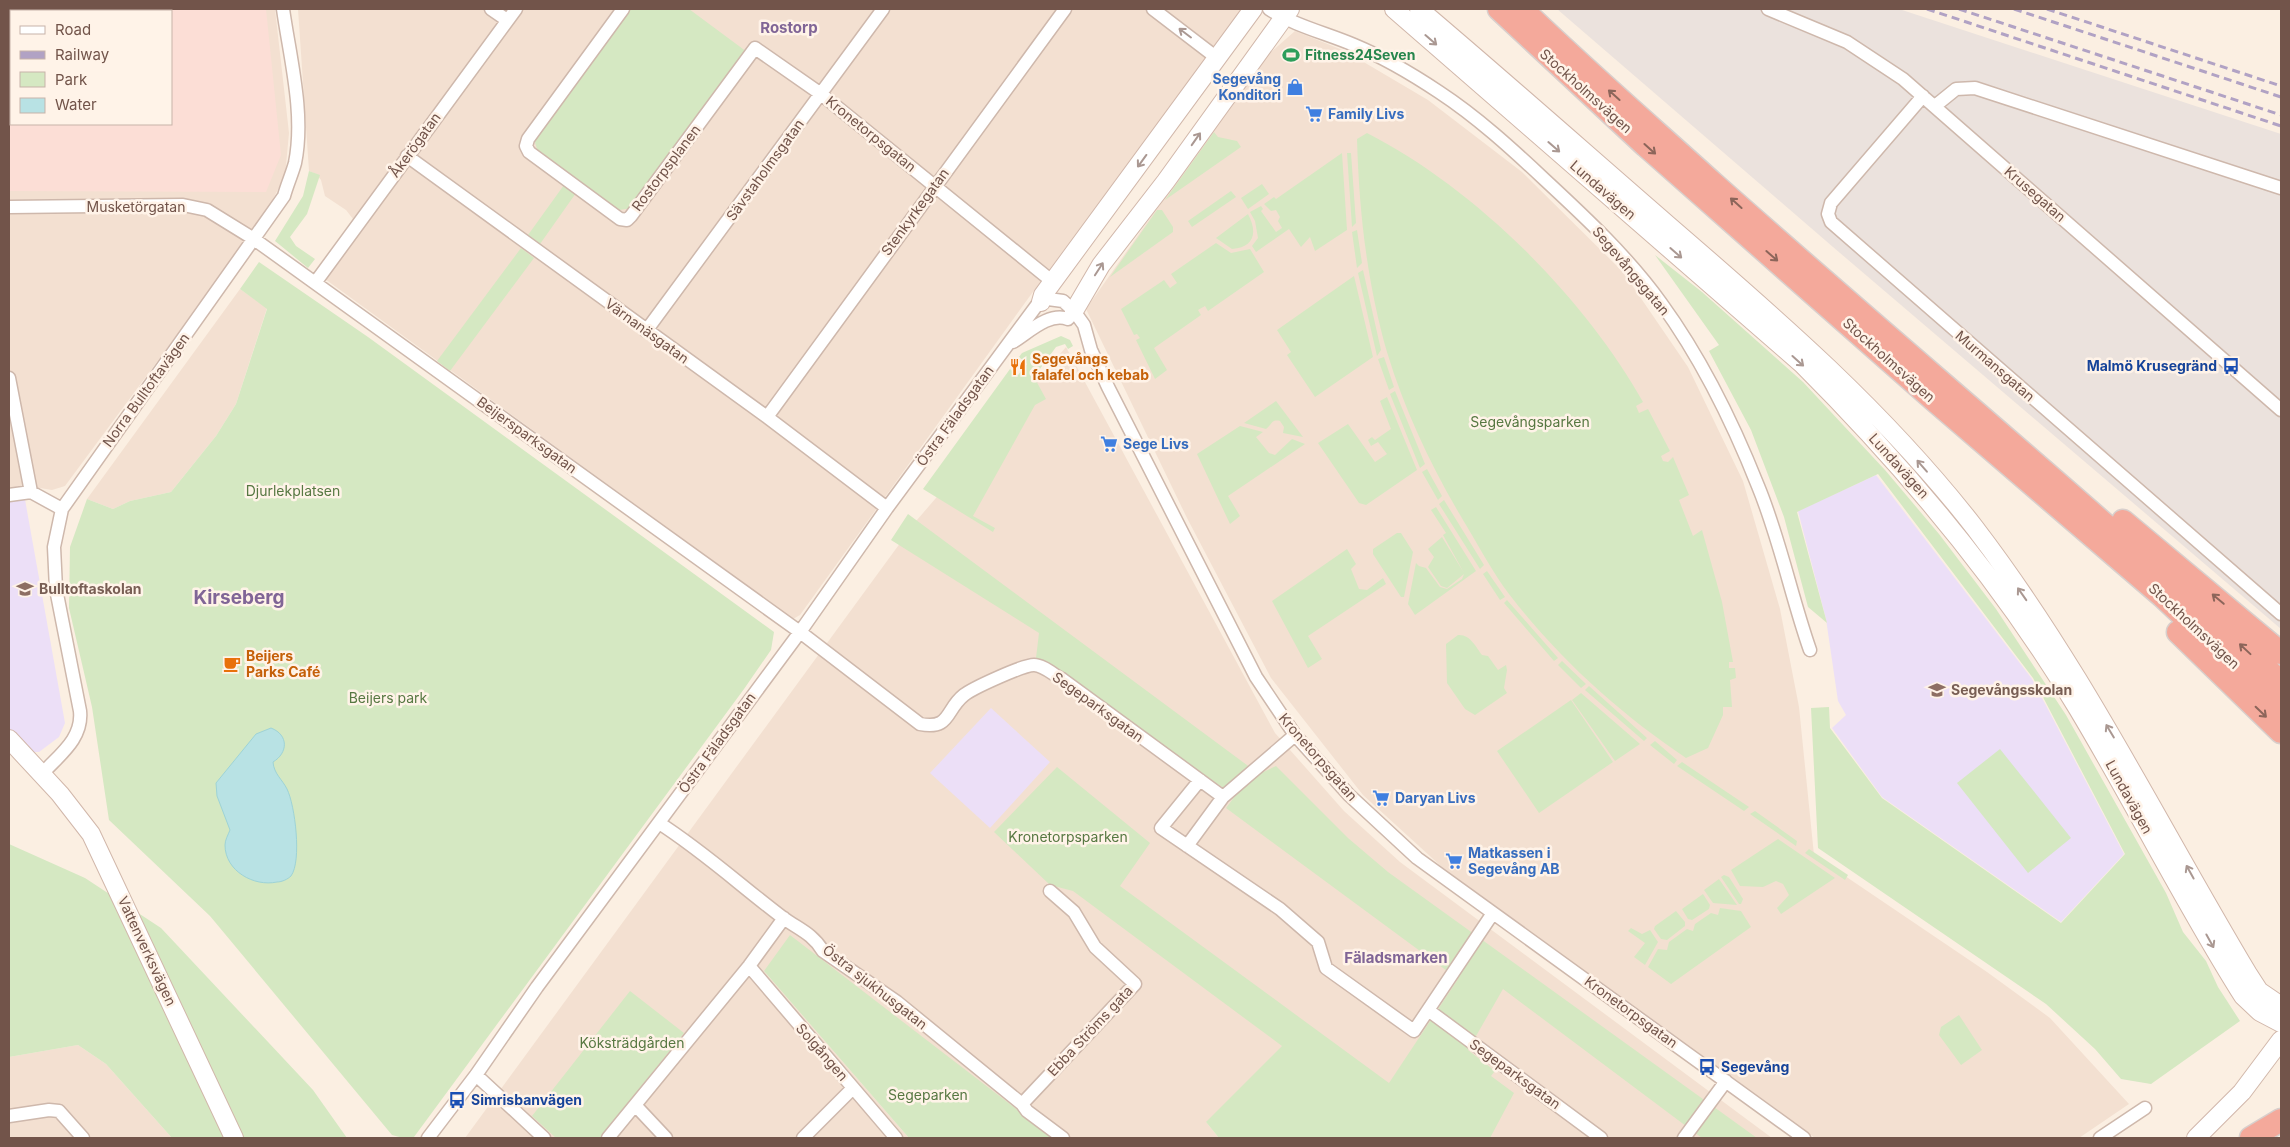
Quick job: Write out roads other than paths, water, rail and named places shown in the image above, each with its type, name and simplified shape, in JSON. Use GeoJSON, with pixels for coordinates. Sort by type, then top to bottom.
{"type":"FeatureCollection","features":[{"type":"Feature","properties":{"kind":"highway","name":"Stockholmsvägen"},"geometry":{"type":"LineString","coordinates":[[1498,9],[1639,140],[1934,400],[2162,596],[2281,708]]}},
{"type":"Feature","properties":{"kind":"highway","name":"Stockholmsvägen"},"geometry":{"type":"LineString","coordinates":[[1522,9],[1598,80],[1851,305],[2098,518],[2281,682]]}},
{"type":"Feature","properties":{"kind":"highway"},"geometry":{"type":"LineString","coordinates":[[1851,305],[2011,431],[2281,653]]}},
{"type":"Feature","properties":{"kind":"highway"},"geometry":{"type":"LineString","coordinates":[[1934,400],[2281,732]]}},
{"type":"Feature","properties":{"kind":"highway"},"geometry":{"type":"LineString","coordinates":[[2251,1138],[2281,1120]]}},
{"type":"Feature","properties":{"kind":"main road","name":"Östra Fäladsgatan"},"geometry":{"type":"LineString","coordinates":[[1041,302],[1053,282],[1253,9]]}},
{"type":"Feature","properties":{"kind":"main road","name":"Lundavägen"},"geometry":{"type":"LineString","coordinates":[[1394,9],[1802,364],[1856,418],[1924,494],[1969,548],[2047,660],[2097,741],[2243,996],[2260,1012],[2281,1023]]}},
{"type":"Feature","properties":{"kind":"main road","name":"Lundavägen"},"geometry":{"type":"LineString","coordinates":[[1420,9],[1820,358],[1921,465],[1974,527],[2024,596],[2072,668],[2248,974],[2260,990],[2281,1006]]}},
{"type":"Feature","properties":{"kind":"main road"},"geometry":{"type":"LineString","coordinates":[[1071,315],[1101,265],[1166,181],[1281,12]]}},
{"type":"Feature","properties":{"kind":"main road","name":"Vattenverksvägen"},"geometry":{"type":"LineString","coordinates":[[9,739],[42,774],[91,834],[234,1138]]}},
{"type":"Feature","properties":{"kind":"main road"},"geometry":{"type":"LineString","coordinates":[[2196,1138],[2242,1092],[2281,1040]]}},
{"type":"Feature","properties":{"kind":"street"},"geometry":{"type":"LineString","coordinates":[[9,10],[24,9]]}},
{"type":"Feature","properties":{"kind":"street","name":"Norra Bulltoftavägen"},"geometry":{"type":"LineString","coordinates":[[42,774],[74,739],[80,726],[80,711],[56,589],[54,547],[62,510],[284,196],[295,164],[298,142],[296,108],[283,9]]}},
{"type":"Feature","properties":{"kind":"street"},"geometry":{"type":"LineString","coordinates":[[491,9],[507,20]]}},
{"type":"Feature","properties":{"kind":"street","name":"Åkerögatan"},"geometry":{"type":"LineString","coordinates":[[315,282],[516,9]]}},
{"type":"Feature","properties":{"kind":"street","name":"Rostorpsplanen"},"geometry":{"type":"LineString","coordinates":[[623,9],[528,139],[526,146],[529,152],[620,219],[627,220],[755,48]]}},
{"type":"Feature","properties":{"kind":"street","name":"Sävstaholmsgatan"},"geometry":{"type":"LineString","coordinates":[[646,331],[883,9]]}},
{"type":"Feature","properties":{"kind":"street","name":"Stenkyrkegatan"},"geometry":{"type":"LineString","coordinates":[[767,417],[934,185],[1064,9]]}},
{"type":"Feature","properties":{"kind":"street"},"geometry":{"type":"LineString","coordinates":[[1153,9],[1217,58]]}},
{"type":"Feature","properties":{"kind":"street","name":"Krusegatan"},"geometry":{"type":"LineString","coordinates":[[1768,9],[1847,42],[1903,79],[2281,410]]}},
{"type":"Feature","properties":{"kind":"street","name":"Segevångsgatan"},"geometry":{"type":"LineString","coordinates":[[1281,12],[1354,45],[1440,92],[1501,139],[1612,244],[1661,303],[1700,365],[1730,423],[1759,488],[1793,604],[1810,650]]}},
{"type":"Feature","properties":{"kind":"street","name":"Kronetorpsgatan"},"geometry":{"type":"LineString","coordinates":[[755,48],[821,94],[1053,282]]}},
{"type":"Feature","properties":{"kind":"street"},"geometry":{"type":"LineString","coordinates":[[1935,106],[1956,89],[1975,88],[2281,188]]}},
{"type":"Feature","properties":{"kind":"street","name":"Murmansgatan"},"geometry":{"type":"LineString","coordinates":[[1923,96],[1831,203],[1828,214],[1830,222],[2281,614]]}},
{"type":"Feature","properties":{"kind":"street","name":"Värnanäsgatan"},"geometry":{"type":"LineString","coordinates":[[406,156],[767,417],[887,508]]}},
{"type":"Feature","properties":{"kind":"street","name":"Musketörgatan"},"geometry":{"type":"LineString","coordinates":[[9,207],[183,205],[207,210],[254,239]]}},
{"type":"Feature","properties":{"kind":"street","name":"Beijersparksgatan"},"geometry":{"type":"LineString","coordinates":[[254,239],[800,632]]}},
{"type":"Feature","properties":{"kind":"street"},"geometry":{"type":"LineString","coordinates":[[1054,299],[1062,301],[1071,315],[1049,319],[1041,302],[1054,299]]}},
{"type":"Feature","properties":{"kind":"street","name":"Östra Fäladsgatan"},"geometry":{"type":"LineString","coordinates":[[428,1138],[476,1075],[537,987],[659,824],[714,745],[800,632],[887,508],[1041,302]]}},
{"type":"Feature","properties":{"kind":"street","name":"Kronetorpsgatan"},"geometry":{"type":"LineString","coordinates":[[1071,315],[1084,325],[1091,350],[1167,505],[1252,671],[1295,735],[1349,795],[1417,858],[1804,1138]]}},
{"type":"Feature","properties":{"kind":"street","name":"Östra Fäladsgatan"},"geometry":{"type":"LineString","coordinates":[[1005,348],[1049,319]]}},
{"type":"Feature","properties":{"kind":"street"},"geometry":{"type":"LineString","coordinates":[[9,378],[10,392],[31,492]]}},
{"type":"Feature","properties":{"kind":"street"},"geometry":{"type":"LineString","coordinates":[[9,495],[31,492],[62,510]]}},
{"type":"Feature","properties":{"kind":"street","name":"Segeparksgatan"},"geometry":{"type":"LineString","coordinates":[[800,632],[920,724],[932,726],[942,723],[963,696],[996,679],[1033,665],[1040,666],[1062,679],[1223,796]]}},
{"type":"Feature","properties":{"kind":"street"},"geometry":{"type":"LineString","coordinates":[[1187,846],[1223,796],[1295,735]]}},
{"type":"Feature","properties":{"kind":"street"},"geometry":{"type":"LineString","coordinates":[[1200,780],[1161,828],[1280,909],[1318,942],[1326,968],[1414,1031],[1493,913]]}},
{"type":"Feature","properties":{"kind":"street","name":"Östra sjukhusgatan"},"geometry":{"type":"LineString","coordinates":[[659,824],[708,858],[784,918],[803,929],[816,940],[823,951],[897,1002],[1017,1100],[1027,1111],[1063,1138]]}},
{"type":"Feature","properties":{"kind":"street","name":"Ebba Ströms gata"},"geometry":{"type":"LineString","coordinates":[[1017,1100],[1135,984],[1095,947],[1074,912],[1050,891]]}},
{"type":"Feature","properties":{"kind":"street"},"geometry":{"type":"LineString","coordinates":[[608,1138],[748,966],[784,918]]}},
{"type":"Feature","properties":{"kind":"street","name":"Solgången"},"geometry":{"type":"LineString","coordinates":[[748,966],[896,1138]]}},
{"type":"Feature","properties":{"kind":"street","name":"Segeparksgatan"},"geometry":{"type":"LineString","coordinates":[[1428,1010],[1601,1138]]}},
{"type":"Feature","properties":{"kind":"street"},"geometry":{"type":"LineString","coordinates":[[476,1075],[544,1138]]}},
{"type":"Feature","properties":{"kind":"street"},"geometry":{"type":"LineString","coordinates":[[1684,1138],[1726,1080]]}},
{"type":"Feature","properties":{"kind":"street"},"geometry":{"type":"LineString","coordinates":[[803,1138],[853,1088]]}},
{"type":"Feature","properties":{"kind":"street"},"geometry":{"type":"LineString","coordinates":[[636,1105],[666,1138]]}},
{"type":"Feature","properties":{"kind":"street"},"geometry":{"type":"LineString","coordinates":[[2100,1138],[2145,1108]]}},
{"type":"Feature","properties":{"kind":"street"},"geometry":{"type":"LineString","coordinates":[[9,1116],[49,1110],[59,1111],[83,1138]]}},
{"type":"Feature","properties":{"kind":"water"},"geometry":{"type":"Polygon","coordinates":[[[271,728],[277,731],[283,739],[284,749],[282,754],[273,762],[275,770],[287,789],[293,807],[297,846],[294,869],[291,876],[283,881],[268,883],[259,882],[242,875],[230,862],[226,854],[225,845],[230,830],[217,796],[216,783],[256,734],[271,728]]]}},
{"type":"Feature","properties":{"kind":"railway"},"geometry":{"type":"LineString","coordinates":[[1927,9],[2281,126]]}},
{"type":"Feature","properties":{"kind":"railway"},"geometry":{"type":"LineString","coordinates":[[1959,9],[2281,115]]}},
{"type":"Feature","properties":{"kind":"railway"},"geometry":{"type":"LineString","coordinates":[[2014,9],[2281,97]]}},
{"type":"Feature","properties":{"kind":"railway"},"geometry":{"type":"LineString","coordinates":[[2047,9],[2281,86]]}},
{"type":"Feature","properties":{"kind":"place","name":"Fitness24Seven"},"geometry":{"type":"Point","coordinates":[1291,55]}},
{"type":"Feature","properties":{"kind":"place","name":"Segevång Konditori"},"geometry":{"type":"Point","coordinates":[1295,87]}},
{"type":"Feature","properties":{"kind":"place","name":"Family Livs"},"geometry":{"type":"Point","coordinates":[1314,114]}},
{"type":"Feature","properties":{"kind":"place","name":"Malmö Krusegränd"},"geometry":{"type":"Point","coordinates":[2231,366]}},
{"type":"Feature","properties":{"kind":"place","name":"Segevångs falafel och kebab"},"geometry":{"type":"Point","coordinates":[1018,367]}},
{"type":"Feature","properties":{"kind":"place","name":"Sege Livs"},"geometry":{"type":"Point","coordinates":[1109,444]}},
{"type":"Feature","properties":{"kind":"place","name":"Bulltoftaskolan"},"geometry":{"type":"Point","coordinates":[25,589]}},
{"type":"Feature","properties":{"kind":"place","name":"Beijers Parks Café"},"geometry":{"type":"Point","coordinates":[232,664]}},
{"type":"Feature","properties":{"kind":"place","name":"Segevångsskolan"},"geometry":{"type":"Point","coordinates":[1937,690]}},
{"type":"Feature","properties":{"kind":"place","name":"Daryan Livs"},"geometry":{"type":"Point","coordinates":[1381,798]}},
{"type":"Feature","properties":{"kind":"place","name":"Matkassen i Segevång AB"},"geometry":{"type":"Point","coordinates":[1454,861]}},
{"type":"Feature","properties":{"kind":"place","name":"Segevång"},"geometry":{"type":"Point","coordinates":[1707,1067]}},
{"type":"Feature","properties":{"kind":"place","name":"Simrisbanvägen"},"geometry":{"type":"Point","coordinates":[457,1100]}},
{"type":"Feature","properties":{"kind":"district","name":"Rostorp"},"geometry":{"type":"Point","coordinates":[789,28]}},
{"type":"Feature","properties":{"kind":"district","name":"Kirseberg"},"geometry":{"type":"Point","coordinates":[239,597]}},
{"type":"Feature","properties":{"kind":"district","name":"Fäladsmarken"},"geometry":{"type":"Point","coordinates":[1396,958]}},
{"type":"Feature","properties":{"kind":"park label","name":"Segevångsparken"},"geometry":{"type":"Point","coordinates":[1530,422]}},
{"type":"Feature","properties":{"kind":"park label","name":"Djurlekplatsen"},"geometry":{"type":"Point","coordinates":[293,491]}},
{"type":"Feature","properties":{"kind":"park label","name":"Beijers park"},"geometry":{"type":"Point","coordinates":[388,698]}},
{"type":"Feature","properties":{"kind":"park label","name":"Kronetorpsparken"},"geometry":{"type":"Point","coordinates":[1068,837]}},
{"type":"Feature","properties":{"kind":"park label","name":"Köksträdgården"},"geometry":{"type":"Point","coordinates":[632,1043]}},
{"type":"Feature","properties":{"kind":"park label","name":"Segeparken"},"geometry":{"type":"Point","coordinates":[928,1095]}}]}
